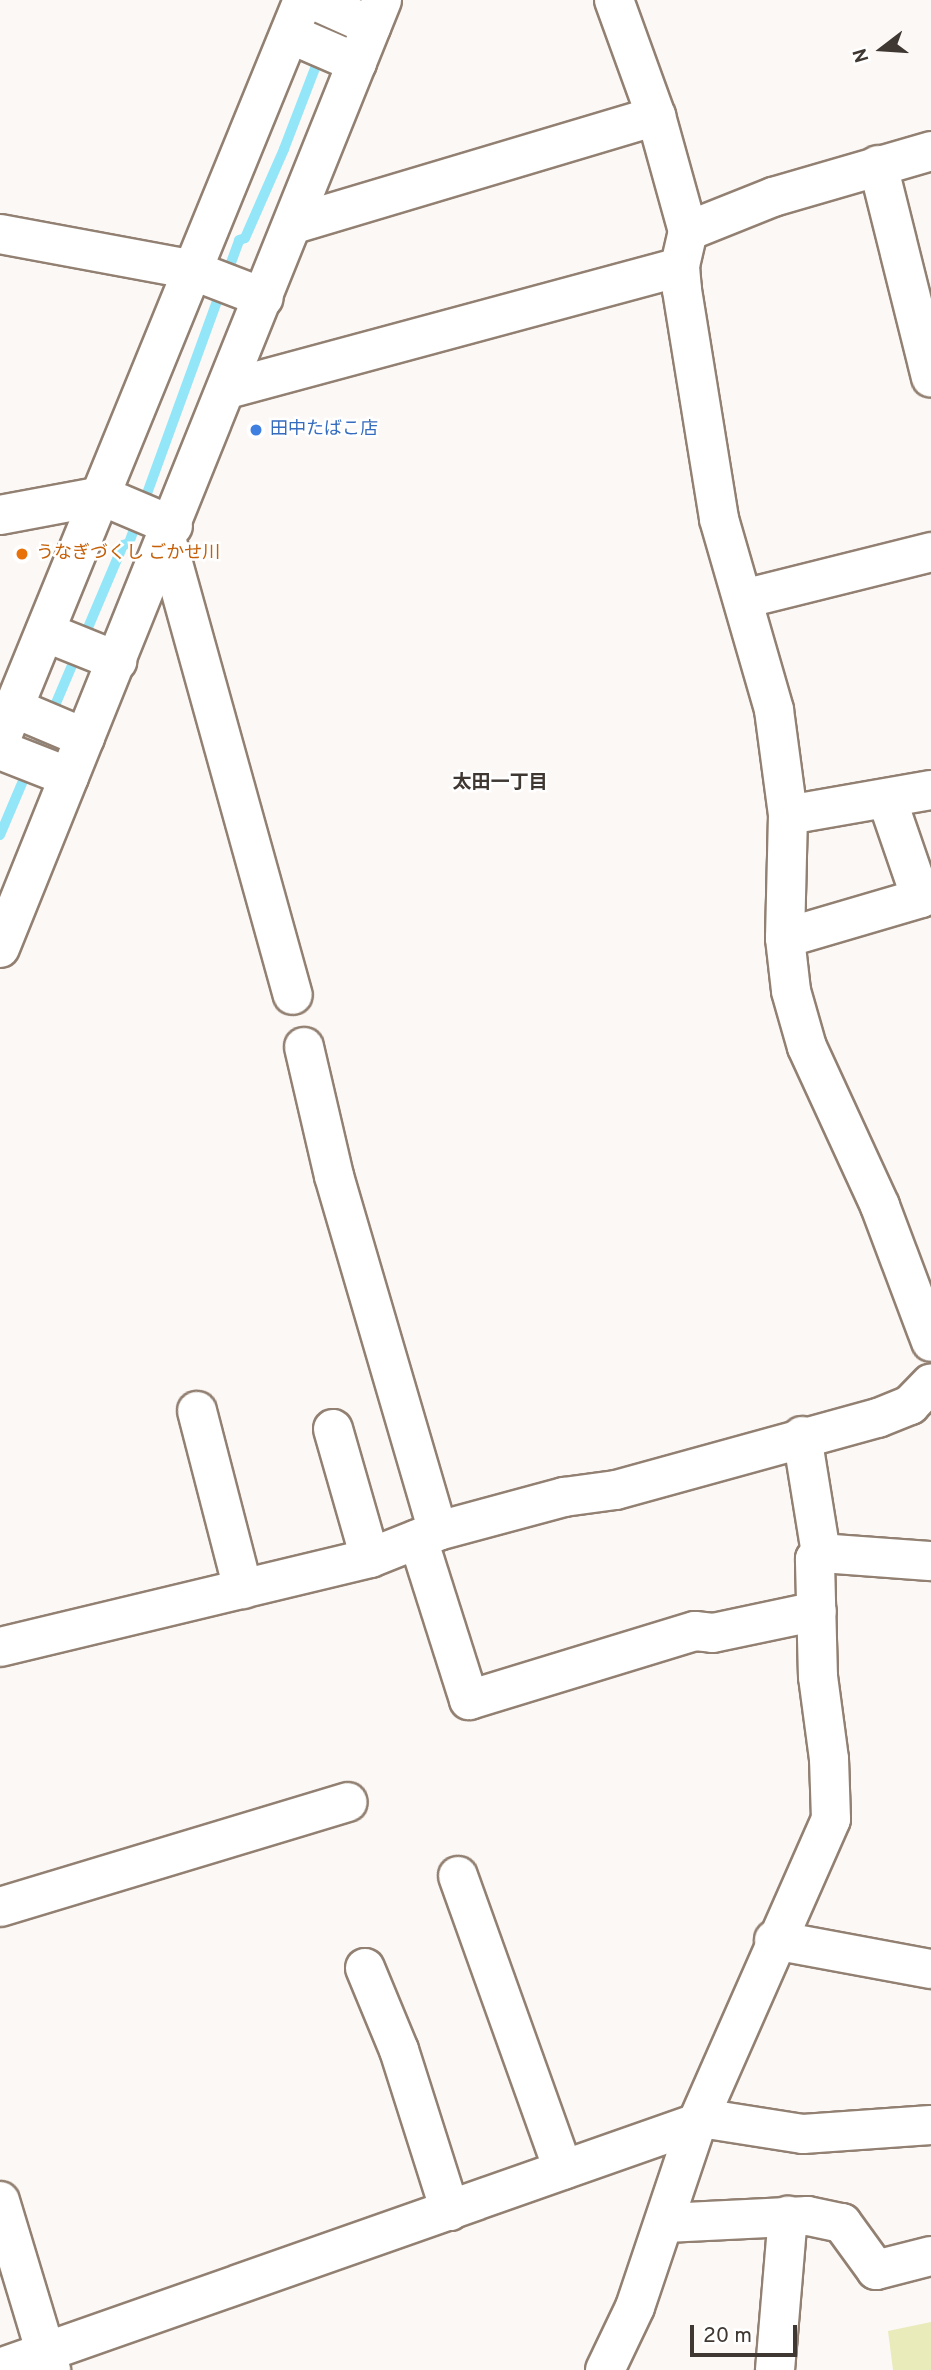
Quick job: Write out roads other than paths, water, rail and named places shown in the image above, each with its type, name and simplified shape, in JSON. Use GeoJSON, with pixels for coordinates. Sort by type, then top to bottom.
{"type":"FeatureCollection","features":[{"type":"Feature","properties":{"kind":"street"},"geometry":{"type":"LineString","coordinates":[[614,0],[656,116],[688,231],[680,267],[719,519],[774,710],[788,815],[785,938],[791,991],[807,1047],[880,1206],[931,1342]]}},
{"type":"Feature","properties":{"kind":"street"},"geometry":{"type":"LineString","coordinates":[[0,948],[71,732],[103,656],[228,389],[250,293],[294,224],[344,57],[353,10]]}},
{"type":"Feature","properties":{"kind":"street"},"geometry":{"type":"LineString","coordinates":[[71,732],[7,724],[102,496],[189,269],[296,17],[344,57]]}},
{"type":"Feature","properties":{"kind":"street"},"geometry":{"type":"LineString","coordinates":[[294,224],[656,116]]}},
{"type":"Feature","properties":{"kind":"street"},"geometry":{"type":"LineString","coordinates":[[688,231],[774,197],[931,151]]}},
{"type":"Feature","properties":{"kind":"street"},"geometry":{"type":"LineString","coordinates":[[878,165],[931,377]]}},
{"type":"Feature","properties":{"kind":"street"},"geometry":{"type":"LineString","coordinates":[[0,234],[189,269],[250,293]]}},
{"type":"Feature","properties":{"kind":"street"},"geometry":{"type":"LineString","coordinates":[[228,389],[680,267]]}},
{"type":"Feature","properties":{"kind":"street"},"geometry":{"type":"LineString","coordinates":[[0,515],[102,496],[163,527],[293,995]]}},
{"type":"Feature","properties":{"kind":"street"},"geometry":{"type":"LineString","coordinates":[[743,599],[931,552]]}},
{"type":"Feature","properties":{"kind":"street"},"geometry":{"type":"LineString","coordinates":[[45,632],[103,656]]}},
{"type":"Feature","properties":{"kind":"street"},"geometry":{"type":"LineString","coordinates":[[0,750],[56,772]]}},
{"type":"Feature","properties":{"kind":"street"},"geometry":{"type":"LineString","coordinates":[[788,815],[931,790]]}},
{"type":"Feature","properties":{"kind":"street"},"geometry":{"type":"LineString","coordinates":[[785,938],[926,910],[887,799]]}},
{"type":"Feature","properties":{"kind":"street"},"geometry":{"type":"LineString","coordinates":[[304,1047],[334,1176],[469,1700],[695,1631],[713,1633],[817,1611]]}},
{"type":"Feature","properties":{"kind":"street"},"geometry":{"type":"LineString","coordinates":[[0,1647],[370,1558],[428,1535],[564,1497],[616,1489],[910,1405],[931,1383]]}},
{"type":"Feature","properties":{"kind":"street"},"geometry":{"type":"LineString","coordinates":[[197,1411],[243,1589]]}},
{"type":"Feature","properties":{"kind":"street"},"geometry":{"type":"LineString","coordinates":[[333,1429],[370,1558]]}},
{"type":"Feature","properties":{"kind":"street"},"geometry":{"type":"LineString","coordinates":[[802,1436],[821,1553]]}},
{"type":"Feature","properties":{"kind":"street"},"geometry":{"type":"LineString","coordinates":[[606,2370],[666,2223],[699,2121],[774,1940],[831,1819],[815,1559],[821,1553],[931,1562]]}},
{"type":"Feature","properties":{"kind":"street"},"geometry":{"type":"LineString","coordinates":[[0,1907],[347,1802]]}},
{"type":"Feature","properties":{"kind":"street"},"geometry":{"type":"LineString","coordinates":[[458,1876],[563,2171]]}},
{"type":"Feature","properties":{"kind":"street"},"geometry":{"type":"LineString","coordinates":[[774,1940],[931,1969]]}},
{"type":"Feature","properties":{"kind":"street"},"geometry":{"type":"LineString","coordinates":[[365,1968],[399,2050],[450,2211]]}},
{"type":"Feature","properties":{"kind":"street"},"geometry":{"type":"LineString","coordinates":[[0,2201],[27,2364],[699,2121],[803,2134],[931,2125]]}},
{"type":"Feature","properties":{"kind":"street"},"geometry":{"type":"LineString","coordinates":[[666,2223],[788,2216],[842,2223],[876,2270],[931,2256]]}},
{"type":"Feature","properties":{"kind":"street"},"geometry":{"type":"LineString","coordinates":[[775,2370],[788,2216]]}},
{"type":"Feature","properties":{"kind":"waterway"},"geometry":{"type":"LineString","coordinates":[[0,835],[123,545],[129,543],[239,240],[245,238],[284,149],[335,16]]}},
{"type":"Feature","properties":{"kind":"place","name":"田中たばこ店"},"geometry":{"type":"Point","coordinates":[256,430]}},
{"type":"Feature","properties":{"kind":"place","name":"うなぎづくし ごかせ川"},"geometry":{"type":"Point","coordinates":[22,554]}},
{"type":"Feature","properties":{"kind":"district","name":"太田一丁目"},"geometry":{"type":"Point","coordinates":[500,784]}}]}
